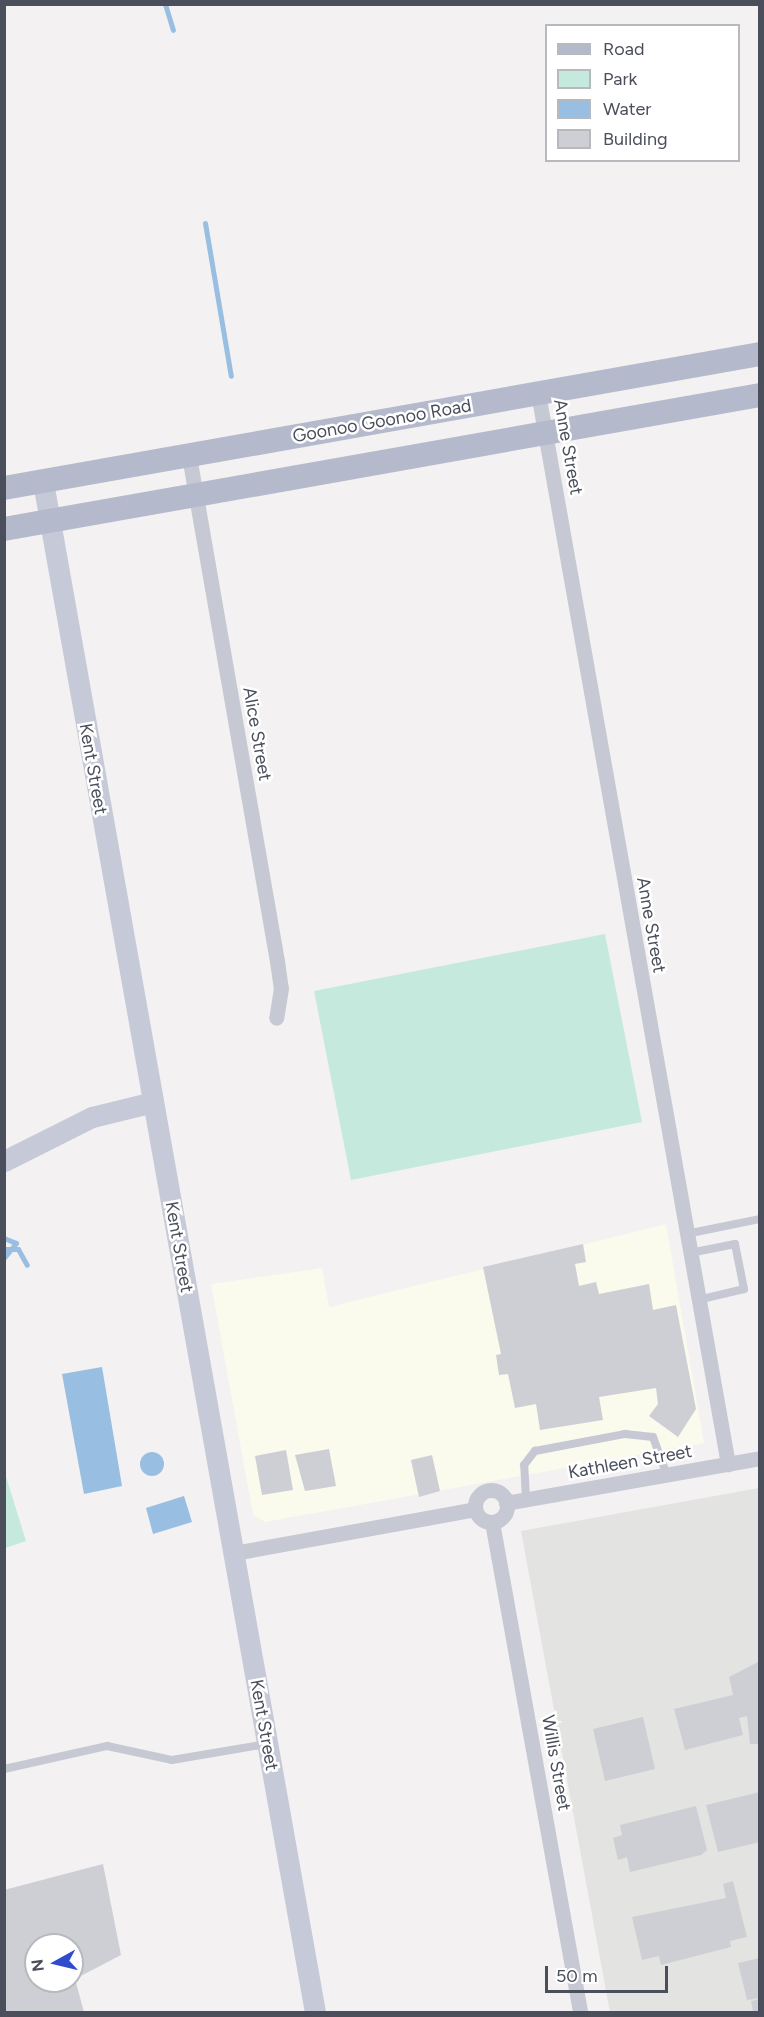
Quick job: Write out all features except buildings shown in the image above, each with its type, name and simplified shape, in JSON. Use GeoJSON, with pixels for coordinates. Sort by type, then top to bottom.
{"type":"FeatureCollection","features":[{"type":"Feature","properties":{"kind":"main road","name":"Goonoo Goonoo Road"},"geometry":{"type":"LineString","coordinates":[[4,489],[759,354]]}},
{"type":"Feature","properties":{"kind":"main road"},"geometry":{"type":"LineString","coordinates":[[4,529],[759,394]]}},
{"type":"Feature","properties":{"kind":"street","name":"Anne Street"},"geometry":{"type":"LineString","coordinates":[[538,393],[688,1253],[728,1464]]}},
{"type":"Feature","properties":{"kind":"street","name":"Alice Street"},"geometry":{"type":"LineString","coordinates":[[189,456],[281,988],[276,1018]]}},
{"type":"Feature","properties":{"kind":"street","name":"Kent Street"},"geometry":{"type":"LineString","coordinates":[[43,482],[315,2013]]}},
{"type":"Feature","properties":{"kind":"street"},"geometry":{"type":"LineString","coordinates":[[4,1161],[92,1117],[153,1102]]}},
{"type":"Feature","properties":{"kind":"street","name":"Kathleen Street"},"geometry":{"type":"LineString","coordinates":[[506,1503],[759,1458]]}},
{"type":"Feature","properties":{"kind":"street"},"geometry":{"type":"LineString","coordinates":[[234,1553],[475,1509],[492,1522],[502,1518],[506,1503],[501,1493],[485,1491],[475,1500],[475,1509]]}},
{"type":"Feature","properties":{"kind":"street","name":"Willis Street"},"geometry":{"type":"LineString","coordinates":[[492,1522],[580,2013]]}},
{"type":"Feature","properties":{"kind":"lane"},"geometry":{"type":"LineString","coordinates":[[685,1234],[759,1219]]}},
{"type":"Feature","properties":{"kind":"lane"},"geometry":{"type":"LineString","coordinates":[[688,1253],[735,1244],[744,1289],[698,1299]]}},
{"type":"Feature","properties":{"kind":"lane"},"geometry":{"type":"LineString","coordinates":[[526,1500],[524,1465],[534,1451],[625,1434],[653,1437],[667,1475]]}},
{"type":"Feature","properties":{"kind":"lane"},"geometry":{"type":"LineString","coordinates":[[4,1769],[73,1751],[122,1747],[172,1760],[268,1744]]}},
{"type":"Feature","properties":{"kind":"shaded area"},"geometry":{"type":"Polygon","coordinates":[[[666,1224],[704,1443],[265,1522],[253,1515],[211,1284],[322,1268],[329,1307],[666,1224]]]}},
{"type":"Feature","properties":{"kind":"shaded area"},"geometry":{"type":"Polygon","coordinates":[[[759,1488],[759,2012],[610,2012],[521,1531],[759,1488]]]}},
{"type":"Feature","properties":{"kind":"green space"},"geometry":{"type":"Polygon","coordinates":[[[605,934],[642,1122],[351,1180],[314,991],[605,934]]]}},
{"type":"Feature","properties":{"kind":"green space"},"geometry":{"type":"Polygon","coordinates":[[[4,1470],[26,1541],[5,1548],[4,1548],[4,1470]]]}},
{"type":"Feature","properties":{"kind":"water"},"geometry":{"type":"Polygon","coordinates":[[[102,1367],[122,1486],[84,1494],[62,1374],[102,1367]]]}},
{"type":"Feature","properties":{"kind":"water"},"geometry":{"type":"Polygon","coordinates":[[[152,1452],[160,1456],[164,1464],[160,1472],[152,1476],[144,1472],[140,1464],[144,1456],[152,1452]]]}},
{"type":"Feature","properties":{"kind":"water"},"geometry":{"type":"Polygon","coordinates":[[[184,1496],[192,1522],[153,1534],[146,1508],[184,1496]]]}},
{"type":"Feature","properties":{"kind":"waterway"},"geometry":{"type":"LineString","coordinates":[[165,4],[173,30]]}},
{"type":"Feature","properties":{"kind":"waterway"},"geometry":{"type":"LineString","coordinates":[[205,223],[231,376]]}},
{"type":"Feature","properties":{"kind":"waterway"},"geometry":{"type":"LineString","coordinates":[[4,1238],[16,1243],[4,1258]]}},
{"type":"Feature","properties":{"kind":"waterway"},"geometry":{"type":"LineString","coordinates":[[4,1249],[18,1249],[27,1265]]}}]}
